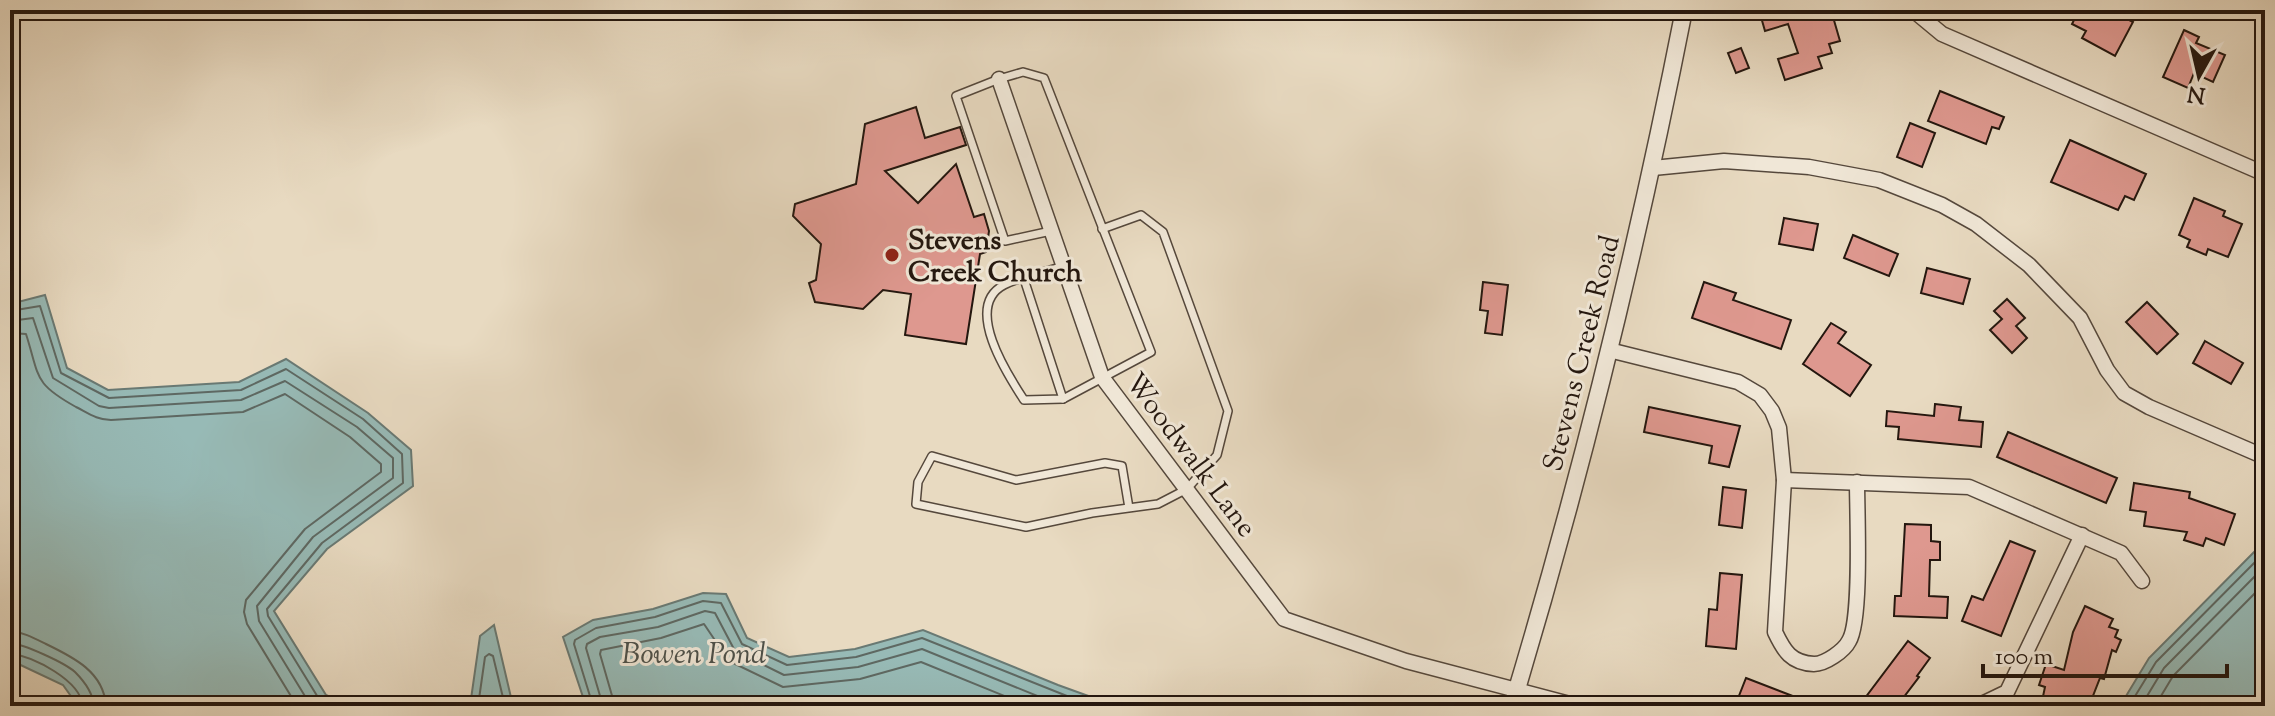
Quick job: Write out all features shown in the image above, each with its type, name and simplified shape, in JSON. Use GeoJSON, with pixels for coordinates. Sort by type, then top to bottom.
{"type":"FeatureCollection","features":[{"type":"Feature","properties":{"kind":"street","name":"Stevens Creek Road"},"geometry":{"type":"LineString","coordinates":[[1515,698],[1609,350],[1653,168],[1684,10]]}},
{"type":"Feature","properties":{"kind":"street"},"geometry":{"type":"LineString","coordinates":[[1913,10],[1942,34],[2265,174]]}},
{"type":"Feature","properties":{"kind":"street","name":"Woodwalk Lane"},"geometry":{"type":"LineString","coordinates":[[999,79],[1102,377],[1284,619],[1515,698],[1577,706]]}},
{"type":"Feature","properties":{"kind":"street"},"geometry":{"type":"LineString","coordinates":[[1653,168],[1724,161],[1809,167],[1879,180],[1942,205],[1976,224],[2029,265],[2080,318],[2107,370],[2124,393],[2149,407],[2265,457]]}},
{"type":"Feature","properties":{"kind":"street"},"geometry":{"type":"LineString","coordinates":[[1609,350],[1738,382],[1760,395],[1772,411],[1779,428],[1784,480],[1775,632],[1784,652],[1795,661],[1824,663],[1849,642],[1856,615],[1857,482]]}},
{"type":"Feature","properties":{"kind":"street"},"geometry":{"type":"LineString","coordinates":[[1784,480],[1969,487],[2121,553],[2142,581]]}},
{"type":"Feature","properties":{"kind":"street"},"geometry":{"type":"LineString","coordinates":[[1982,704],[2007,692],[2082,535]]}},
{"type":"Feature","properties":{"kind":"lane"},"geometry":{"type":"LineString","coordinates":[[1051,231],[1005,241],[956,96],[1023,72],[1044,78],[1151,352],[1063,399],[1024,400],[1005,372],[987,324],[986,307],[1002,286],[1064,266]]}},
{"type":"Feature","properties":{"kind":"lane"},"geometry":{"type":"LineString","coordinates":[[1102,229],[1141,215],[1163,232],[1228,411],[1217,455],[1187,489],[1158,504],[1026,527],[916,504],[918,482],[932,456],[1016,480],[1105,463],[1122,466],[1129,508]]}},
{"type":"Feature","properties":{"kind":"lane"},"geometry":{"type":"LineString","coordinates":[[1024,279],[1063,399]]}},
{"type":"Feature","properties":{"kind":"water"},"geometry":{"type":"Polygon","coordinates":[[[45,295],[67,368],[108,390],[239,382],[286,359],[368,413],[411,450],[413,486],[327,549],[274,611],[326,695],[348,706],[78,706],[63,685],[10,660],[10,304],[45,295]]]}},
{"type":"Feature","properties":{"kind":"water"},"geometry":{"type":"Polygon","coordinates":[[[2265,541],[2265,706],[2120,706],[2149,658],[2265,541]]]}},
{"type":"Feature","properties":{"kind":"water","name":"Bowen Pond"},"geometry":{"type":"Polygon","coordinates":[[[703,593],[726,594],[747,638],[789,657],[855,649],[923,630],[1116,706],[586,706],[563,637],[593,620],[653,609],[703,593]]]}},
{"type":"Feature","properties":{"kind":"water"},"geometry":{"type":"Polygon","coordinates":[[[494,625],[513,706],[470,706],[480,636],[494,625]]]}},
{"type":"Feature","properties":{"kind":"building"},"geometry":{"type":"Polygon","coordinates":[[[1759,10],[1831,10],[1840,41],[1829,44],[1832,53],[1818,57],[1822,68],[1785,80],[1778,59],[1798,53],[1788,24],[1765,31],[1759,10]]]}},
{"type":"Feature","properties":{"kind":"building"},"geometry":{"type":"Polygon","coordinates":[[[2079,10],[2111,10],[2133,22],[2115,56],[2082,38],[2086,31],[2072,24],[2079,10]]]}},
{"type":"Feature","properties":{"kind":"building"},"geometry":{"type":"Polygon","coordinates":[[[2184,30],[2199,37],[2196,43],[2225,55],[2213,82],[2194,73],[2188,88],[2163,77],[2184,30]]]}},
{"type":"Feature","properties":{"kind":"building"},"geometry":{"type":"Polygon","coordinates":[[[1741,48],[1749,68],[1736,73],[1728,53],[1741,48]]]}},
{"type":"Feature","properties":{"kind":"building"},"geometry":{"type":"Polygon","coordinates":[[[1940,91],[2004,117],[1999,129],[1992,127],[1986,144],[1928,121],[1940,91]]]}},
{"type":"Feature","properties":{"kind":"building"},"geometry":{"type":"Polygon","coordinates":[[[916,107],[925,138],[960,127],[966,145],[885,171],[918,203],[956,164],[974,217],[984,214],[989,231],[986,252],[980,254],[966,344],[905,335],[911,294],[883,290],[863,309],[815,302],[809,283],[816,280],[821,244],[793,216],[795,204],[856,184],[865,124],[916,107]]]}},
{"type":"Feature","properties":{"kind":"building"},"geometry":{"type":"Polygon","coordinates":[[[1910,123],[1935,133],[1922,167],[1897,157],[1910,123]]]}},
{"type":"Feature","properties":{"kind":"building"},"geometry":{"type":"Polygon","coordinates":[[[2070,140],[2146,174],[2134,200],[2125,196],[2118,210],[2051,182],[2070,140]]]}},
{"type":"Feature","properties":{"kind":"building"},"geometry":{"type":"Polygon","coordinates":[[[2194,198],[2225,211],[2223,216],[2242,224],[2228,257],[2208,249],[2206,255],[2187,247],[2190,240],[2179,235],[2194,198]]]}},
{"type":"Feature","properties":{"kind":"building"},"geometry":{"type":"Polygon","coordinates":[[[1784,218],[1818,224],[1813,250],[1779,244],[1784,218]]]}},
{"type":"Feature","properties":{"kind":"building"},"geometry":{"type":"Polygon","coordinates":[[[1853,235],[1898,254],[1889,276],[1844,258],[1853,235]]]}},
{"type":"Feature","properties":{"kind":"building"},"geometry":{"type":"Polygon","coordinates":[[[1927,268],[1970,279],[1963,304],[1921,293],[1927,268]]]}},
{"type":"Feature","properties":{"kind":"building"},"geometry":{"type":"Polygon","coordinates":[[[1483,282],[1508,285],[1502,335],[1485,333],[1488,311],[1480,310],[1483,282]]]}},
{"type":"Feature","properties":{"kind":"building"},"geometry":{"type":"Polygon","coordinates":[[[1704,282],[1736,293],[1733,300],[1791,320],[1781,349],[1692,318],[1704,282]]]}},
{"type":"Feature","properties":{"kind":"building"},"geometry":{"type":"Polygon","coordinates":[[[2007,299],[2025,318],[2016,326],[2027,338],[2012,353],[1990,330],[2002,319],[1994,311],[2007,299]]]}},
{"type":"Feature","properties":{"kind":"building"},"geometry":{"type":"Polygon","coordinates":[[[2147,302],[2178,334],[2157,354],[2126,322],[2147,302]]]}},
{"type":"Feature","properties":{"kind":"building"},"geometry":{"type":"Polygon","coordinates":[[[1831,323],[1846,332],[1838,343],[1871,365],[1850,396],[1803,364],[1831,323]]]}},
{"type":"Feature","properties":{"kind":"building"},"geometry":{"type":"Polygon","coordinates":[[[2205,341],[2243,363],[2231,384],[2193,363],[2205,341]]]}},
{"type":"Feature","properties":{"kind":"building"},"geometry":{"type":"Polygon","coordinates":[[[1935,404],[1961,407],[1959,420],[1983,422],[1981,447],[1898,439],[1899,427],[1886,426],[1887,411],[1934,416],[1935,404]]]}},
{"type":"Feature","properties":{"kind":"building"},"geometry":{"type":"Polygon","coordinates":[[[1649,407],[1740,426],[1729,467],[1709,463],[1712,446],[1644,432],[1649,407]]]}},
{"type":"Feature","properties":{"kind":"building"},"geometry":{"type":"Polygon","coordinates":[[[2008,432],[2117,478],[2106,503],[1997,457],[2008,432]]]}},
{"type":"Feature","properties":{"kind":"building"},"geometry":{"type":"Polygon","coordinates":[[[2134,483],[2190,492],[2189,498],[2235,514],[2224,545],[2206,538],[2203,546],[2184,540],[2187,532],[2144,526],[2146,512],[2130,510],[2134,483]]]}},
{"type":"Feature","properties":{"kind":"building"},"geometry":{"type":"Polygon","coordinates":[[[1723,487],[1746,490],[1742,528],[1719,525],[1723,487]]]}},
{"type":"Feature","properties":{"kind":"building"},"geometry":{"type":"Polygon","coordinates":[[[1905,524],[1931,525],[1931,541],[1940,542],[1940,560],[1930,560],[1929,596],[1948,597],[1947,618],[1894,616],[1895,596],[1901,596],[1905,524]]]}},
{"type":"Feature","properties":{"kind":"building"},"geometry":{"type":"Polygon","coordinates":[[[2010,541],[2035,551],[2001,636],[1962,621],[1972,596],[1983,600],[2010,541]]]}},
{"type":"Feature","properties":{"kind":"building"},"geometry":{"type":"Polygon","coordinates":[[[1720,573],[1742,575],[1736,649],[1706,646],[1709,609],[1717,610],[1720,573]]]}},
{"type":"Feature","properties":{"kind":"building"},"geometry":{"type":"Polygon","coordinates":[[[2085,606],[2113,619],[2109,627],[2118,630],[2115,637],[2121,640],[2116,652],[2112,650],[2104,679],[2100,678],[2089,706],[2041,706],[2045,687],[2039,685],[2046,664],[2064,670],[2073,632],[2085,606]]]}},
{"type":"Feature","properties":{"kind":"building"},"geometry":{"type":"Polygon","coordinates":[[[1908,641],[1930,658],[1919,677],[1897,706],[1859,706],[1908,641]]]}},
{"type":"Feature","properties":{"kind":"building"},"geometry":{"type":"Polygon","coordinates":[[[1746,678],[1816,705],[1735,706],[1746,678]]]}},
{"type":"Feature","properties":{"kind":"place","name":"Stevens Creek Church"},"geometry":{"type":"Point","coordinates":[892,255]}}]}
